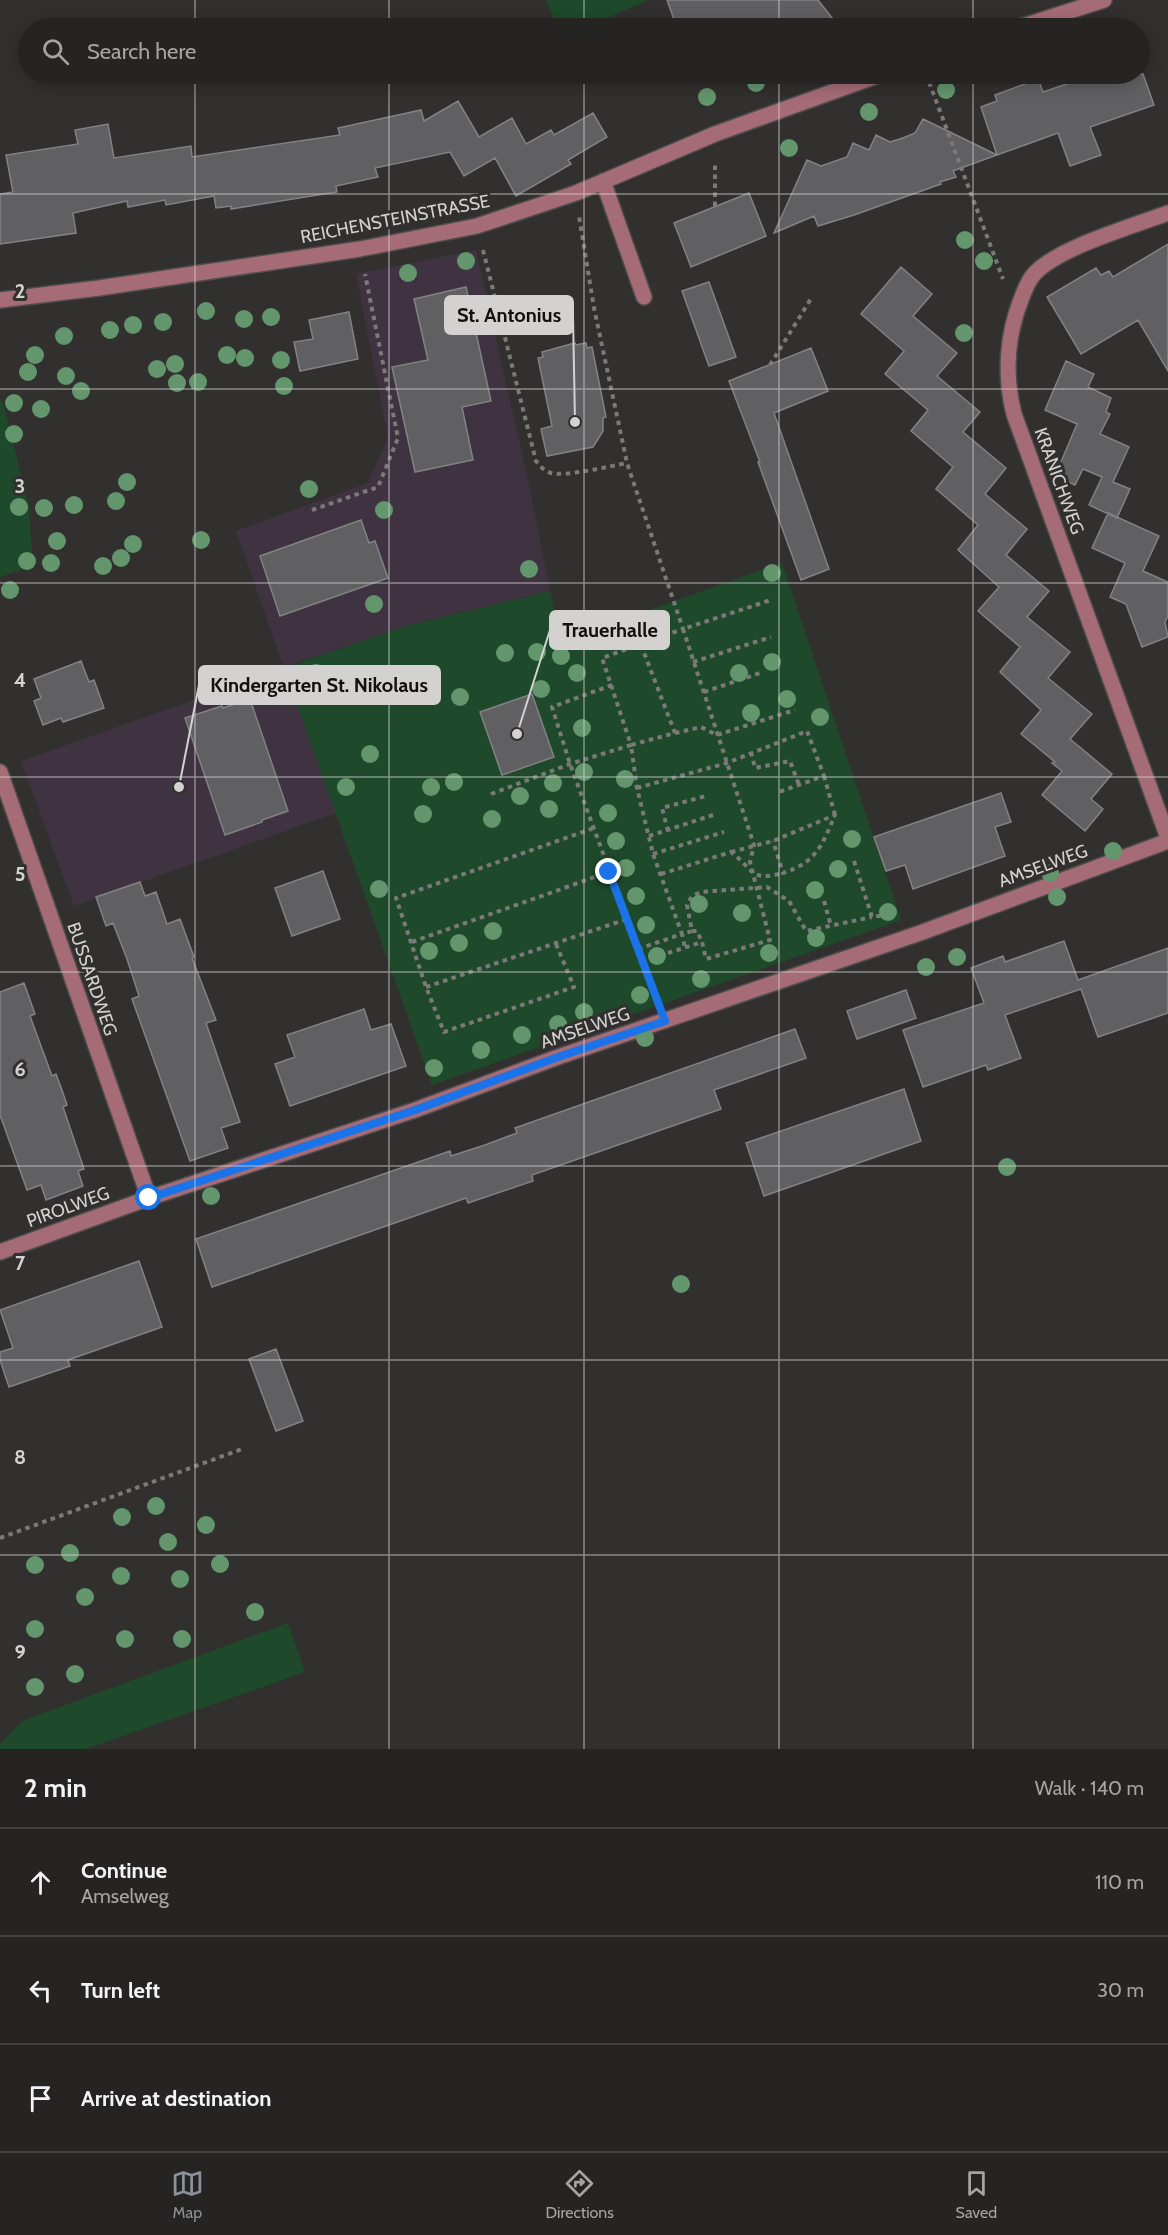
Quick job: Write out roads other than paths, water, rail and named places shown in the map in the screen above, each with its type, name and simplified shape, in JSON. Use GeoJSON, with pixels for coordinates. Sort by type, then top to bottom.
{"type":"FeatureCollection","features":[{"type":"Feature","properties":{"kind":"street"},"geometry":{"type":"LineString","coordinates":[[1048,18],[1104,0]]}},
{"type":"Feature","properties":{"kind":"street","name":"REICHENSTEINSTRASSE"},"geometry":{"type":"LineString","coordinates":[[0,300],[360,249],[477,226],[576,193],[715,134],[854,84]]}},
{"type":"Feature","properties":{"kind":"street"},"geometry":{"type":"LineString","coordinates":[[603,181],[644,297]]}},
{"type":"Feature","properties":{"kind":"street","name":"KRANICHWEG"},"geometry":{"type":"LineString","coordinates":[[1168,213],[1063,253],[1034,273],[1017,309],[1008,339],[1010,396],[1014,414],[1168,839]]}},
{"type":"Feature","properties":{"kind":"street","name":"BUSSARDWEG"},"geometry":{"type":"LineString","coordinates":[[0,775],[149,1198]]}},
{"type":"Feature","properties":{"kind":"street","name":"AMSELWEG"},"geometry":{"type":"LineString","coordinates":[[149,1198],[415,1110],[558,1057],[920,933],[1168,839]]}},
{"type":"Feature","properties":{"kind":"street","name":"PIROLWEG"},"geometry":{"type":"LineString","coordinates":[[0,1252],[149,1198]]}},
{"type":"Feature","properties":{"kind":"place","name":"St. Antonius"},"geometry":{"type":"Point","coordinates":[575,422]}},
{"type":"Feature","properties":{"kind":"place","name":"Trauerhalle"},"geometry":{"type":"Point","coordinates":[517,734]}},
{"type":"Feature","properties":{"kind":"place","name":"Kindergarten St. Nikolaus"},"geometry":{"type":"Point","coordinates":[179,787]}}]}
